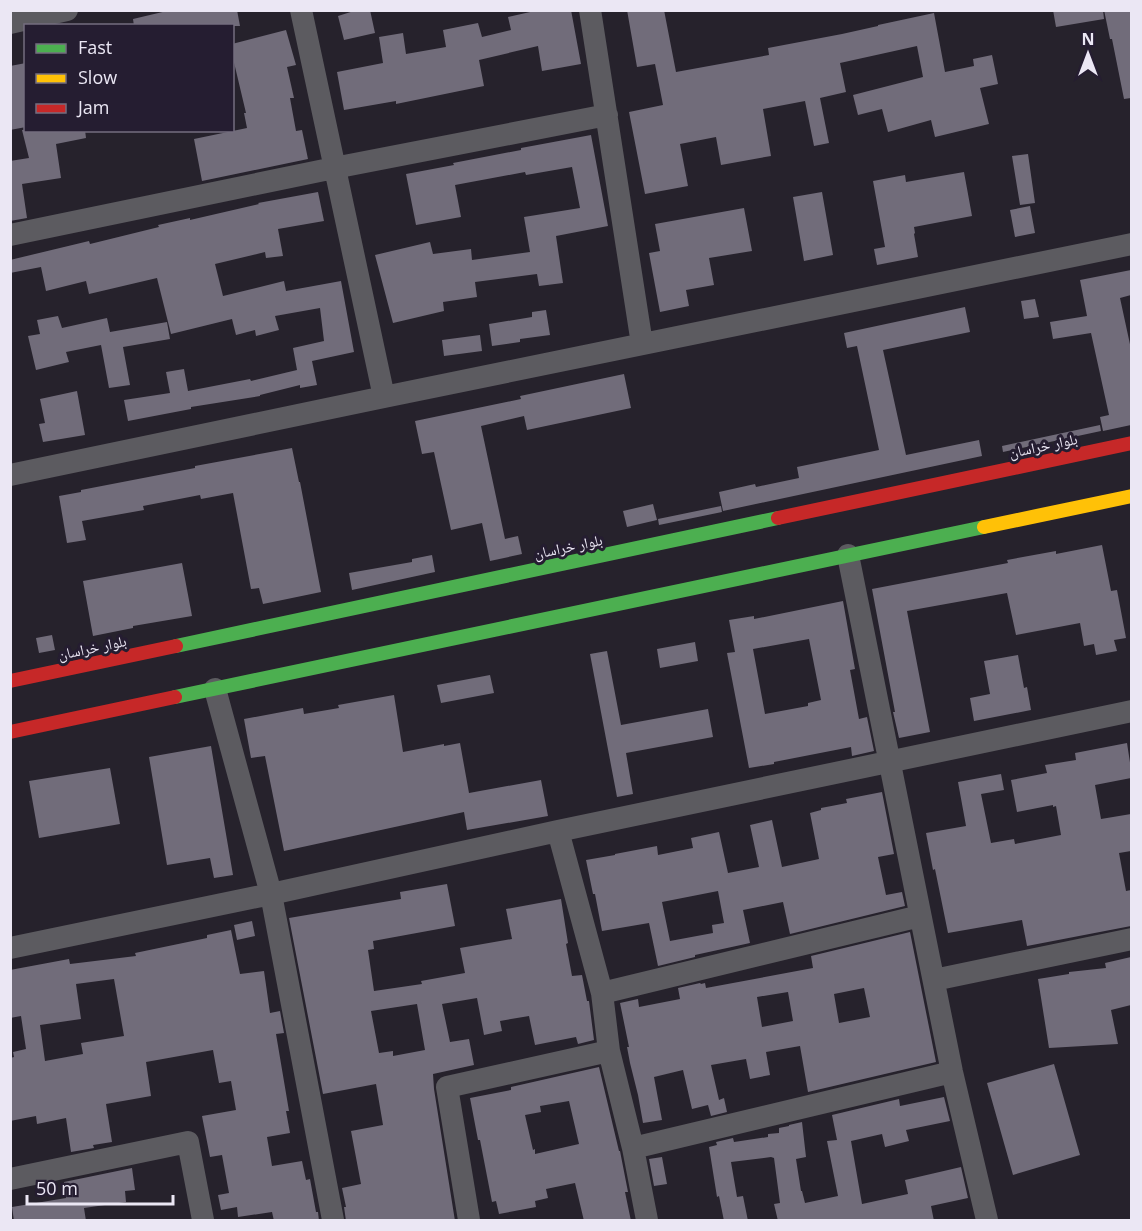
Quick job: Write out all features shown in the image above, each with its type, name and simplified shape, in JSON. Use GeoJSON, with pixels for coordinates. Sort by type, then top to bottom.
{"type":"FeatureCollection","features":[{"type":"Feature","properties":{"kind":"main road","name":"بلوار خراسان"},"geometry":{"type":"LineString","coordinates":[[10,681],[540,574],[1131,443]]}},
{"type":"Feature","properties":{"kind":"main road"},"geometry":{"type":"LineString","coordinates":[[10,732],[215,689],[548,614],[1131,496]]}},
{"type":"Feature","properties":{"kind":"street"},"geometry":{"type":"LineString","coordinates":[[10,23],[67,10]]}},
{"type":"Feature","properties":{"kind":"street"},"geometry":{"type":"LineString","coordinates":[[301,10],[384,397]]}},
{"type":"Feature","properties":{"kind":"street"},"geometry":{"type":"LineString","coordinates":[[590,10],[642,344]]}},
{"type":"Feature","properties":{"kind":"street"},"geometry":{"type":"LineString","coordinates":[[10,235],[334,168],[607,115]]}},
{"type":"Feature","properties":{"kind":"street"},"geometry":{"type":"LineString","coordinates":[[10,475],[1131,244]]}},
{"type":"Feature","properties":{"kind":"street"},"geometry":{"type":"LineString","coordinates":[[848,555],[952,1072],[987,1221]]}},
{"type":"Feature","properties":{"kind":"street"},"geometry":{"type":"LineString","coordinates":[[215,689],[271,894],[333,1221]]}},
{"type":"Feature","properties":{"kind":"street"},"geometry":{"type":"LineString","coordinates":[[10,948],[1131,711]]}},
{"type":"Feature","properties":{"kind":"street"},"geometry":{"type":"LineString","coordinates":[[558,831],[602,993],[609,1051],[633,1148],[646,1221]]}},
{"type":"Feature","properties":{"kind":"street"},"geometry":{"type":"LineString","coordinates":[[602,993],[921,916]]}},
{"type":"Feature","properties":{"kind":"street"},"geometry":{"type":"LineString","coordinates":[[934,980],[1131,939]]}},
{"type":"Feature","properties":{"kind":"street"},"geometry":{"type":"LineString","coordinates":[[469,1221],[447,1087],[609,1051]]}},
{"type":"Feature","properties":{"kind":"street"},"geometry":{"type":"LineString","coordinates":[[633,1148],[952,1072]]}},
{"type":"Feature","properties":{"kind":"street"},"geometry":{"type":"LineString","coordinates":[[10,1179],[188,1142],[203,1221]]}},
{"type":"Feature","properties":{"kind":"building"},"geometry":{"type":"Polygon","coordinates":[[[171,10],[237,10],[240,26],[234,26],[234,24],[134,24],[133,19],[171,10]]]}},
{"type":"Feature","properties":{"kind":"building"},"geometry":{"type":"Polygon","coordinates":[[[357,10],[370,10],[375,33],[344,40],[338,16],[357,10]]]}},
{"type":"Feature","properties":{"kind":"building"},"geometry":{"type":"Polygon","coordinates":[[[539,10],[571,10],[581,64],[542,71],[538,46],[479,60],[484,86],[396,104],[396,101],[344,110],[337,72],[383,63],[379,37],[403,33],[406,54],[446,47],[443,30],[478,23],[482,37],[511,30],[508,17],[539,10]]]}},
{"type":"Feature","properties":{"kind":"building"},"geometry":{"type":"Polygon","coordinates":[[[627,10],[664,10],[676,72],[769,55],[768,48],[934,13],[945,72],[974,66],[973,59],[992,55],[998,84],[980,88],[989,124],[935,137],[931,120],[888,132],[882,109],[858,115],[853,95],[923,77],[917,46],[840,63],[846,92],[820,98],[829,143],[814,146],[805,101],[763,109],[771,156],[721,165],[716,137],[680,144],[688,186],[645,194],[629,112],[663,105],[655,64],[637,67],[627,10]]]}},
{"type":"Feature","properties":{"kind":"building"},"geometry":{"type":"Polygon","coordinates":[[[1053,10],[1103,10],[1104,19],[1056,27],[1053,10]]]}},
{"type":"Feature","properties":{"kind":"building"},"geometry":{"type":"Polygon","coordinates":[[[1104,10],[1131,10],[1131,98],[1124,99],[1104,10]]]}},
{"type":"Feature","properties":{"kind":"building"},"geometry":{"type":"Polygon","coordinates":[[[286,30],[296,65],[287,67],[294,98],[290,98],[296,131],[302,130],[308,159],[202,181],[194,139],[247,128],[244,113],[246,113],[234,62],[234,43],[286,30]]]}},
{"type":"Feature","properties":{"kind":"building"},"geometry":{"type":"Polygon","coordinates":[[[24,63],[24,127],[10,130],[10,66],[24,63]]]}},
{"type":"Feature","properties":{"kind":"building"},"geometry":{"type":"Polygon","coordinates":[[[22,130],[24,132],[85,132],[86,138],[56,144],[61,178],[22,184],[27,218],[10,221],[10,161],[29,158],[22,130]]]}},
{"type":"Feature","properties":{"kind":"building"},"geometry":{"type":"Polygon","coordinates":[[[591,135],[608,226],[556,236],[563,283],[539,286],[537,274],[475,282],[477,297],[443,302],[444,311],[393,323],[375,255],[430,242],[433,254],[471,249],[472,260],[530,252],[524,217],[580,208],[572,167],[526,175],[525,172],[455,185],[461,217],[416,225],[406,174],[591,135]]]}},
{"type":"Feature","properties":{"kind":"building"},"geometry":{"type":"Polygon","coordinates":[[[1028,154],[1035,203],[1020,205],[1012,156],[1028,154]]]}},
{"type":"Feature","properties":{"kind":"building"},"geometry":{"type":"Polygon","coordinates":[[[964,172],[972,216],[914,227],[918,257],[877,265],[874,249],[885,247],[873,181],[905,175],[906,182],[964,172]]]}},
{"type":"Feature","properties":{"kind":"building"},"geometry":{"type":"Polygon","coordinates":[[[318,192],[324,221],[278,229],[283,256],[266,258],[265,252],[215,264],[223,296],[284,281],[286,291],[341,281],[354,352],[312,361],[317,385],[300,388],[300,385],[260,396],[191,407],[191,409],[128,421],[124,400],[170,393],[166,372],[184,369],[188,391],[250,379],[251,381],[297,370],[293,348],[324,341],[320,308],[275,316],[279,330],[256,336],[255,330],[236,335],[232,319],[171,334],[157,278],[89,294],[86,281],[46,291],[41,267],[10,273],[10,260],[89,241],[90,244],[159,227],[158,225],[318,192]]]}},
{"type":"Feature","properties":{"kind":"building"},"geometry":{"type":"Polygon","coordinates":[[[822,192],[833,255],[804,261],[793,197],[822,192]]]}},
{"type":"Feature","properties":{"kind":"building"},"geometry":{"type":"Polygon","coordinates":[[[1030,206],[1035,233],[1015,237],[1010,210],[1030,206]]]}},
{"type":"Feature","properties":{"kind":"building"},"geometry":{"type":"Polygon","coordinates":[[[744,208],[752,251],[709,258],[714,285],[686,290],[689,306],[660,312],[649,253],[660,251],[655,224],[744,208]]]}},
{"type":"Feature","properties":{"kind":"building"},"geometry":{"type":"Polygon","coordinates":[[[1131,270],[1131,295],[1120,298],[1131,349],[1131,425],[1103,431],[1100,417],[1109,415],[1091,333],[1053,339],[1050,322],[1087,316],[1080,280],[1131,270]]]}},
{"type":"Feature","properties":{"kind":"building"},"geometry":{"type":"Polygon","coordinates":[[[1035,299],[1039,317],[1024,319],[1021,301],[1035,299]]]}},
{"type":"Feature","properties":{"kind":"building"},"geometry":{"type":"Polygon","coordinates":[[[965,307],[970,332],[883,350],[906,455],[979,440],[982,456],[723,511],[719,492],[799,478],[797,467],[879,450],[857,346],[847,348],[844,333],[965,307]]]}},
{"type":"Feature","properties":{"kind":"building"},"geometry":{"type":"Polygon","coordinates":[[[546,310],[550,335],[492,346],[489,324],[532,317],[532,312],[546,310]]]}},
{"type":"Feature","properties":{"kind":"building"},"geometry":{"type":"Polygon","coordinates":[[[58,316],[62,328],[107,318],[110,332],[167,322],[170,339],[123,347],[130,385],[109,388],[101,345],[66,352],[69,362],[36,370],[28,336],[40,334],[37,320],[58,316]]]}},
{"type":"Feature","properties":{"kind":"building"},"geometry":{"type":"Polygon","coordinates":[[[480,335],[482,351],[444,356],[442,340],[480,335]]]}},
{"type":"Feature","properties":{"kind":"building"},"geometry":{"type":"Polygon","coordinates":[[[624,374],[631,408],[527,430],[524,416],[481,426],[505,539],[518,536],[522,554],[490,561],[482,523],[451,530],[434,452],[422,454],[415,421],[624,374]]]}},
{"type":"Feature","properties":{"kind":"building"},"geometry":{"type":"Polygon","coordinates":[[[77,391],[85,435],[43,442],[39,424],[45,423],[40,399],[77,391]]]}},
{"type":"Feature","properties":{"kind":"building"},"geometry":{"type":"Polygon","coordinates":[[[1100,425],[1101,431],[1003,452],[1002,446],[1100,425]]]}},
{"type":"Feature","properties":{"kind":"building"},"geometry":{"type":"Polygon","coordinates":[[[292,448],[321,592],[263,604],[259,588],[251,589],[233,493],[201,499],[200,495],[143,506],[144,510],[82,521],[86,540],[67,543],[59,496],[195,468],[195,466],[292,448]]]}},
{"type":"Feature","properties":{"kind":"building"},"geometry":{"type":"Polygon","coordinates":[[[653,504],[657,520],[627,527],[623,511],[653,504]]]}},
{"type":"Feature","properties":{"kind":"building"},"geometry":{"type":"Polygon","coordinates":[[[721,506],[722,512],[659,525],[658,519],[721,506]]]}},
{"type":"Feature","properties":{"kind":"building"},"geometry":{"type":"Polygon","coordinates":[[[1102,545],[1111,591],[1117,590],[1126,638],[1114,640],[1117,651],[1096,655],[1094,644],[1084,646],[1080,623],[1016,635],[1007,593],[907,611],[930,732],[899,738],[872,589],[1008,563],[1007,560],[1102,545]]]}},
{"type":"Feature","properties":{"kind":"building"},"geometry":{"type":"Polygon","coordinates":[[[432,555],[435,572],[352,590],[349,573],[412,562],[412,559],[432,555]]]}},
{"type":"Feature","properties":{"kind":"building"},"geometry":{"type":"Polygon","coordinates":[[[182,563],[192,616],[133,626],[133,628],[93,636],[83,581],[182,563]]]}},
{"type":"Feature","properties":{"kind":"building"},"geometry":{"type":"Polygon","coordinates":[[[843,601],[855,669],[850,670],[859,719],[867,717],[874,751],[852,756],[851,747],[749,768],[727,653],[735,652],[729,620],[754,616],[754,619],[843,601]],[[809,639],[753,649],[765,714],[808,706],[808,703],[821,700],[809,639]]]}},
{"type":"Feature","properties":{"kind":"building"},"geometry":{"type":"Polygon","coordinates":[[[52,635],[55,650],[39,653],[36,638],[52,635]]]}},
{"type":"Feature","properties":{"kind":"building"},"geometry":{"type":"Polygon","coordinates":[[[695,642],[698,661],[660,668],[657,649],[695,642]]]}},
{"type":"Feature","properties":{"kind":"building"},"geometry":{"type":"Polygon","coordinates":[[[607,651],[621,725],[708,709],[713,737],[626,753],[633,794],[617,797],[590,654],[607,651]]]}},
{"type":"Feature","properties":{"kind":"building"},"geometry":{"type":"Polygon","coordinates":[[[1018,655],[1031,710],[974,721],[970,698],[990,694],[984,661],[1018,655]]]}},
{"type":"Feature","properties":{"kind":"building"},"geometry":{"type":"Polygon","coordinates":[[[490,675],[494,693],[441,703],[437,685],[490,675]]]}},
{"type":"Feature","properties":{"kind":"building"},"geometry":{"type":"Polygon","coordinates":[[[394,695],[403,752],[460,743],[469,793],[541,780],[548,816],[467,830],[464,812],[284,851],[265,756],[251,758],[244,719],[303,708],[304,714],[394,695]]]}},
{"type":"Feature","properties":{"kind":"building"},"geometry":{"type":"Polygon","coordinates":[[[1127,743],[1131,778],[1095,785],[1101,819],[1131,814],[1131,851],[1119,853],[1126,891],[1131,890],[1131,926],[1027,946],[1022,920],[948,933],[926,833],[966,826],[958,782],[1001,774],[1004,790],[981,794],[991,843],[1014,839],[1015,844],[1061,835],[1056,806],[1017,812],[1011,780],[1047,773],[1045,765],[1076,760],[1075,753],[1127,743]]]}},
{"type":"Feature","properties":{"kind":"building"},"geometry":{"type":"Polygon","coordinates":[[[211,746],[233,875],[214,878],[210,858],[167,865],[149,757],[211,746]]]}},
{"type":"Feature","properties":{"kind":"building"},"geometry":{"type":"Polygon","coordinates":[[[110,768],[120,824],[39,838],[29,781],[110,768]]]}},
{"type":"Feature","properties":{"kind":"building"},"geometry":{"type":"Polygon","coordinates":[[[882,792],[894,854],[878,857],[886,895],[902,892],[905,906],[790,934],[783,902],[743,910],[750,943],[658,966],[649,923],[602,931],[586,860],[657,846],[658,855],[693,848],[691,838],[719,832],[728,873],[759,867],[750,825],[772,820],[782,867],[819,859],[810,813],[821,810],[821,808],[847,803],[846,799],[882,792]],[[718,891],[662,902],[670,941],[713,933],[712,925],[724,923],[718,891]]]}},
{"type":"Feature","properties":{"kind":"building"},"geometry":{"type":"Polygon","coordinates":[[[447,884],[455,926],[373,941],[374,949],[368,950],[374,991],[422,984],[421,981],[465,973],[460,948],[512,939],[506,909],[561,899],[572,976],[582,975],[587,1001],[589,1001],[594,1040],[578,1044],[576,1037],[535,1045],[529,1016],[500,1021],[502,1031],[484,1035],[477,998],[442,1004],[450,1042],[469,1039],[474,1065],[433,1074],[455,1221],[346,1221],[342,1188],[361,1184],[351,1131],[383,1125],[376,1084],[323,1094],[289,918],[401,899],[400,892],[447,884]],[[417,1004],[371,1011],[379,1053],[393,1051],[393,1056],[425,1050],[417,1004]]]}},
{"type":"Feature","properties":{"kind":"building"},"geometry":{"type":"Polygon","coordinates":[[[252,921],[255,936],[237,940],[234,925],[252,921]]]}},
{"type":"Feature","properties":{"kind":"building"},"geometry":{"type":"Polygon","coordinates":[[[231,930],[240,974],[264,971],[270,1013],[280,1011],[284,1033],[276,1034],[289,1111],[286,1111],[290,1133],[267,1137],[272,1166],[302,1161],[306,1180],[310,1179],[319,1221],[274,1221],[272,1212],[238,1217],[237,1207],[221,1210],[218,1195],[229,1193],[222,1155],[210,1157],[202,1116],[236,1110],[231,1081],[219,1083],[213,1050],[146,1062],[151,1096],[106,1104],[112,1142],[71,1152],[66,1118],[37,1124],[36,1116],[10,1121],[10,1058],[14,1057],[13,1052],[26,1049],[21,1016],[10,1018],[10,970],[69,959],[70,964],[136,956],[135,953],[207,938],[207,935],[231,930]],[[114,979],[76,984],[81,1019],[40,1025],[45,1061],[83,1054],[81,1043],[124,1036],[114,979]]]}},
{"type":"Feature","properties":{"kind":"building"},"geometry":{"type":"Polygon","coordinates":[[[910,932],[936,1062],[808,1092],[800,1046],[766,1052],[770,1075],[750,1079],[746,1059],[711,1065],[719,1100],[724,1098],[727,1112],[711,1116],[708,1105],[692,1109],[683,1070],[654,1077],[662,1120],[643,1123],[620,1003],[638,999],[639,1007],[680,999],[678,988],[700,983],[705,983],[706,988],[813,968],[811,956],[910,932]],[[864,988],[834,994],[839,1023],[870,1017],[864,988]],[[788,992],[757,997],[762,1027],[793,1021],[788,992]]]}},
{"type":"Feature","properties":{"kind":"building"},"geometry":{"type":"Polygon","coordinates":[[[1131,957],[1131,1005],[1111,1010],[1118,1044],[1049,1048],[1038,979],[1069,974],[1069,972],[1106,968],[1105,963],[1131,957]]]}},
{"type":"Feature","properties":{"kind":"building"},"geometry":{"type":"Polygon","coordinates":[[[1054,1064],[1080,1155],[1013,1175],[987,1083],[1054,1064]]]}},
{"type":"Feature","properties":{"kind":"building"},"geometry":{"type":"Polygon","coordinates":[[[599,1067],[620,1151],[631,1221],[584,1221],[575,1183],[546,1189],[548,1198],[535,1201],[536,1207],[499,1214],[496,1201],[492,1202],[470,1098],[511,1090],[511,1087],[599,1067]],[[569,1101],[540,1106],[541,1112],[525,1115],[535,1154],[579,1144],[569,1101]]]}},
{"type":"Feature","properties":{"kind":"building"},"geometry":{"type":"Polygon","coordinates":[[[944,1097],[950,1121],[906,1130],[909,1141],[885,1147],[882,1134],[851,1141],[862,1204],[908,1194],[905,1180],[961,1167],[968,1198],[931,1206],[934,1221],[778,1221],[774,1204],[780,1203],[774,1158],[771,1157],[731,1162],[737,1197],[743,1196],[748,1221],[724,1221],[719,1196],[717,1197],[709,1147],[717,1145],[716,1142],[733,1138],[734,1142],[768,1137],[768,1134],[779,1133],[779,1128],[802,1122],[806,1157],[796,1159],[805,1203],[838,1196],[827,1141],[837,1140],[832,1115],[899,1099],[900,1106],[944,1097]]]}},
{"type":"Feature","properties":{"kind":"building"},"geometry":{"type":"Polygon","coordinates":[[[662,1157],[667,1184],[654,1186],[649,1159],[662,1157]]]}},
{"type":"Feature","properties":{"kind":"building"},"geometry":{"type":"Polygon","coordinates":[[[132,1168],[135,1190],[125,1191],[126,1202],[84,1208],[86,1221],[14,1221],[12,1207],[66,1198],[64,1182],[132,1168]]]}},
{"type":"Feature","properties":{"kind":"traffic: fast"},"geometry":{"type":"LineString","coordinates":[[176,646],[778,518]]}},
{"type":"Feature","properties":{"kind":"traffic: fast"},"geometry":{"type":"LineString","coordinates":[[175,697],[984,527]]}},
{"type":"Feature","properties":{"kind":"traffic: slow"},"geometry":{"type":"LineString","coordinates":[[984,527],[1132,496]]}},
{"type":"Feature","properties":{"kind":"traffic: jam"},"geometry":{"type":"LineString","coordinates":[[778,518],[1132,443]]}},
{"type":"Feature","properties":{"kind":"traffic: jam"},"geometry":{"type":"LineString","coordinates":[[10,681],[176,646]]}},
{"type":"Feature","properties":{"kind":"traffic: jam"},"geometry":{"type":"LineString","coordinates":[[10,732],[175,697]]}}]}
